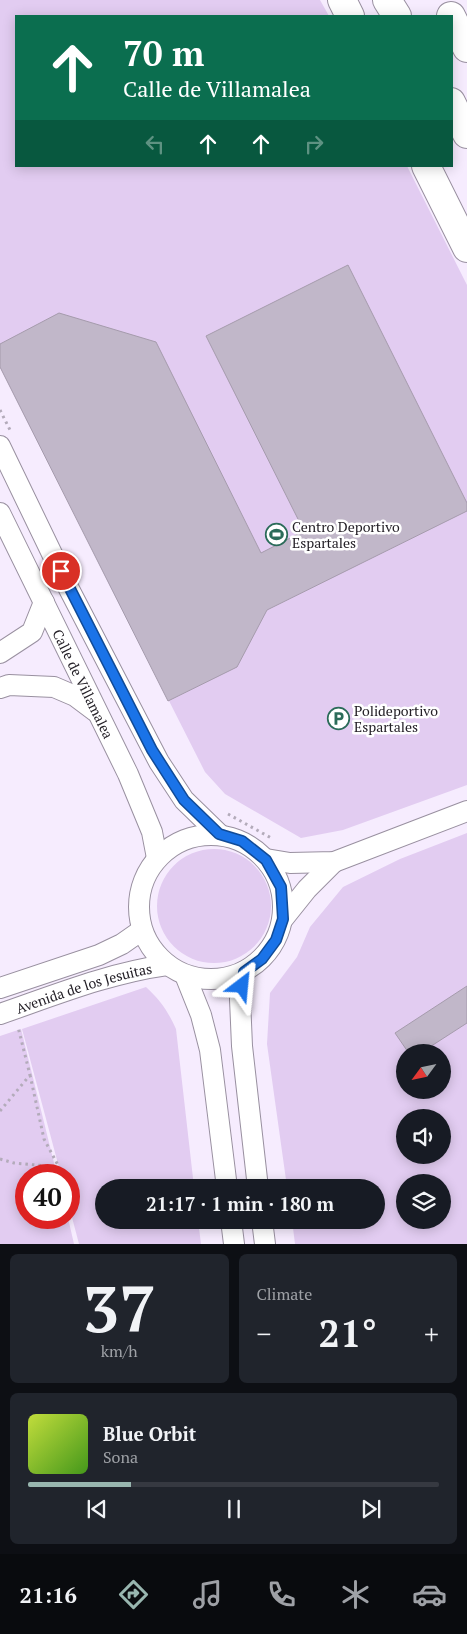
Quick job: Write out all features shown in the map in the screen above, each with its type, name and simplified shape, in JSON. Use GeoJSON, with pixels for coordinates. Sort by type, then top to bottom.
{"type":"FeatureCollection","features":[{"type":"Feature","properties":{"kind":"highway"},"geometry":{"type":"LineString","coordinates":[[342,0],[350,15]]}},
{"type":"Feature","properties":{"kind":"highway"},"geometry":{"type":"LineString","coordinates":[[387,0],[396,15]]}},
{"type":"Feature","properties":{"kind":"highway"},"geometry":{"type":"LineString","coordinates":[[400,0],[408,15]]}},
{"type":"Feature","properties":{"kind":"highway"},"geometry":{"type":"LineString","coordinates":[[443,0],[450,15]]}},
{"type":"Feature","properties":{"kind":"highway"},"geometry":{"type":"LineString","coordinates":[[453,20],[467,48]]}},
{"type":"Feature","properties":{"kind":"highway"},"geometry":{"type":"LineString","coordinates":[[453,105],[467,134]]}},
{"type":"Feature","properties":{"kind":"highway"},"geometry":{"type":"LineString","coordinates":[[426,167],[467,248]]}},
{"type":"Feature","properties":{"kind":"street"},"geometry":{"type":"LineString","coordinates":[[7,441],[69,589],[159,762],[184,800],[219,834]]}},
{"type":"Feature","properties":{"kind":"street","name":"Calle de Villamalea"},"geometry":{"type":"LineString","coordinates":[[0,513],[128,774],[152,832],[157,858]]}},
{"type":"Feature","properties":{"kind":"street"},"geometry":{"type":"LineString","coordinates":[[0,653],[32,632],[44,602]]}},
{"type":"Feature","properties":{"kind":"street"},"geometry":{"type":"LineString","coordinates":[[0,688],[9,685],[54,687],[75,696],[98,714]]}},
{"type":"Feature","properties":{"kind":"street"},"geometry":{"type":"LineString","coordinates":[[266,860],[290,863],[334,862],[467,811]]}},
{"type":"Feature","properties":{"kind":"street"},"geometry":{"type":"LineString","coordinates":[[283,919],[281,887],[266,860],[242,841],[219,834],[196,835],[178,842],[157,858],[145,875],[139,894],[138,916],[142,930],[152,949],[167,965],[185,975],[199,979],[222,979],[244,972],[262,959],[276,940],[283,919],[307,888],[334,862]]}},
{"type":"Feature","properties":{"kind":"street","name":"Avenida de los Jesuitas"},"geometry":{"type":"LineString","coordinates":[[0,988],[99,955],[122,944],[142,930]]}},
{"type":"Feature","properties":{"kind":"street","name":"Avenida de los Jesuitas"},"geometry":{"type":"LineString","coordinates":[[0,1014],[106,978],[145,968],[167,965]]}},
{"type":"Feature","properties":{"kind":"street"},"geometry":{"type":"LineString","coordinates":[[244,972],[240,999],[242,1046],[257,1179]]}},
{"type":"Feature","properties":{"kind":"street"},"geometry":{"type":"LineString","coordinates":[[185,975],[201,1015],[210,1050],[226,1179]]}},
{"type":"Feature","properties":{"kind":"street"},"geometry":{"type":"LineString","coordinates":[[232,1229],[234,1244]]}},
{"type":"Feature","properties":{"kind":"street"},"geometry":{"type":"LineString","coordinates":[[263,1229],[265,1244]]}},
{"type":"Feature","properties":{"kind":"path"},"geometry":{"type":"LineString","coordinates":[[0,410],[7,441]]}},
{"type":"Feature","properties":{"kind":"path"},"geometry":{"type":"LineString","coordinates":[[223,811],[275,840]]}},
{"type":"Feature","properties":{"kind":"path"},"geometry":{"type":"LineString","coordinates":[[0,1159],[14,1163],[58,1167],[44,1139],[18,1024]]}},
{"type":"Feature","properties":{"kind":"path"},"geometry":{"type":"LineString","coordinates":[[0,1111],[30,1076]]}},
{"type":"Feature","properties":{"kind":"shaded area","name":"Centro Deportivo Espartales"},"geometry":{"type":"Polygon","coordinates":[[[0,0],[320,0],[328,15],[15,15],[15,167],[408,167],[467,285],[467,785],[343,830],[301,838],[225,794],[205,772],[0,367],[0,0]]]}},
{"type":"Feature","properties":{"kind":"shaded area"},"geometry":{"type":"Polygon","coordinates":[[[467,833],[467,1244],[295,1244],[293,1229],[385,1229],[385,1179],[286,1179],[267,1044],[270,993],[297,957],[310,927],[343,887],[400,859],[467,833]]]}},
{"type":"Feature","properties":{"kind":"shaded area"},"geometry":{"type":"Polygon","coordinates":[[[214,849],[236,854],[254,866],[266,884],[271,906],[266,928],[254,946],[236,958],[214,963],[192,958],[174,946],[162,928],[157,906],[162,884],[174,866],[192,854],[214,849]]]}},
{"type":"Feature","properties":{"kind":"shaded area"},"geometry":{"type":"Polygon","coordinates":[[[146,987],[163,1006],[176,1029],[193,1179],[95,1179],[95,1229],[199,1229],[201,1244],[79,1244],[75,1229],[80,1229],[80,1164],[58,1164],[22,1029],[146,987]]]}},
{"type":"Feature","properties":{"kind":"shaded area"},"geometry":{"type":"Polygon","coordinates":[[[21,1029],[54,1164],[15,1164],[15,1229],[71,1229],[74,1244],[0,1244],[0,1036],[21,1029]]]}},
{"type":"Feature","properties":{"kind":"building"},"geometry":{"type":"Polygon","coordinates":[[[348,265],[467,503],[467,511],[267,610],[237,667],[168,701],[0,367],[0,344],[59,313],[156,342],[261,553],[304,531],[206,336],[348,265]]]}},
{"type":"Feature","properties":{"kind":"building"},"geometry":{"type":"Polygon","coordinates":[[[467,986],[467,1023],[434,1044],[403,1044],[395,1033],[467,986]]]}},
{"type":"Feature","properties":{"kind":"place","name":"Centro Deportivo Espartales"},"geometry":{"type":"Point","coordinates":[276,534]}},
{"type":"Feature","properties":{"kind":"place","name":"Polideportivo Espartales"},"geometry":{"type":"Point","coordinates":[338,718]}},
{"type":"Feature","properties":{"kind":"route"},"geometry":{"type":"LineString","coordinates":[[61,571],[152,750],[184,800],[219,834],[242,841],[266,860],[281,887],[283,919],[276,940],[262,959],[244,972],[242,986]]}}]}
